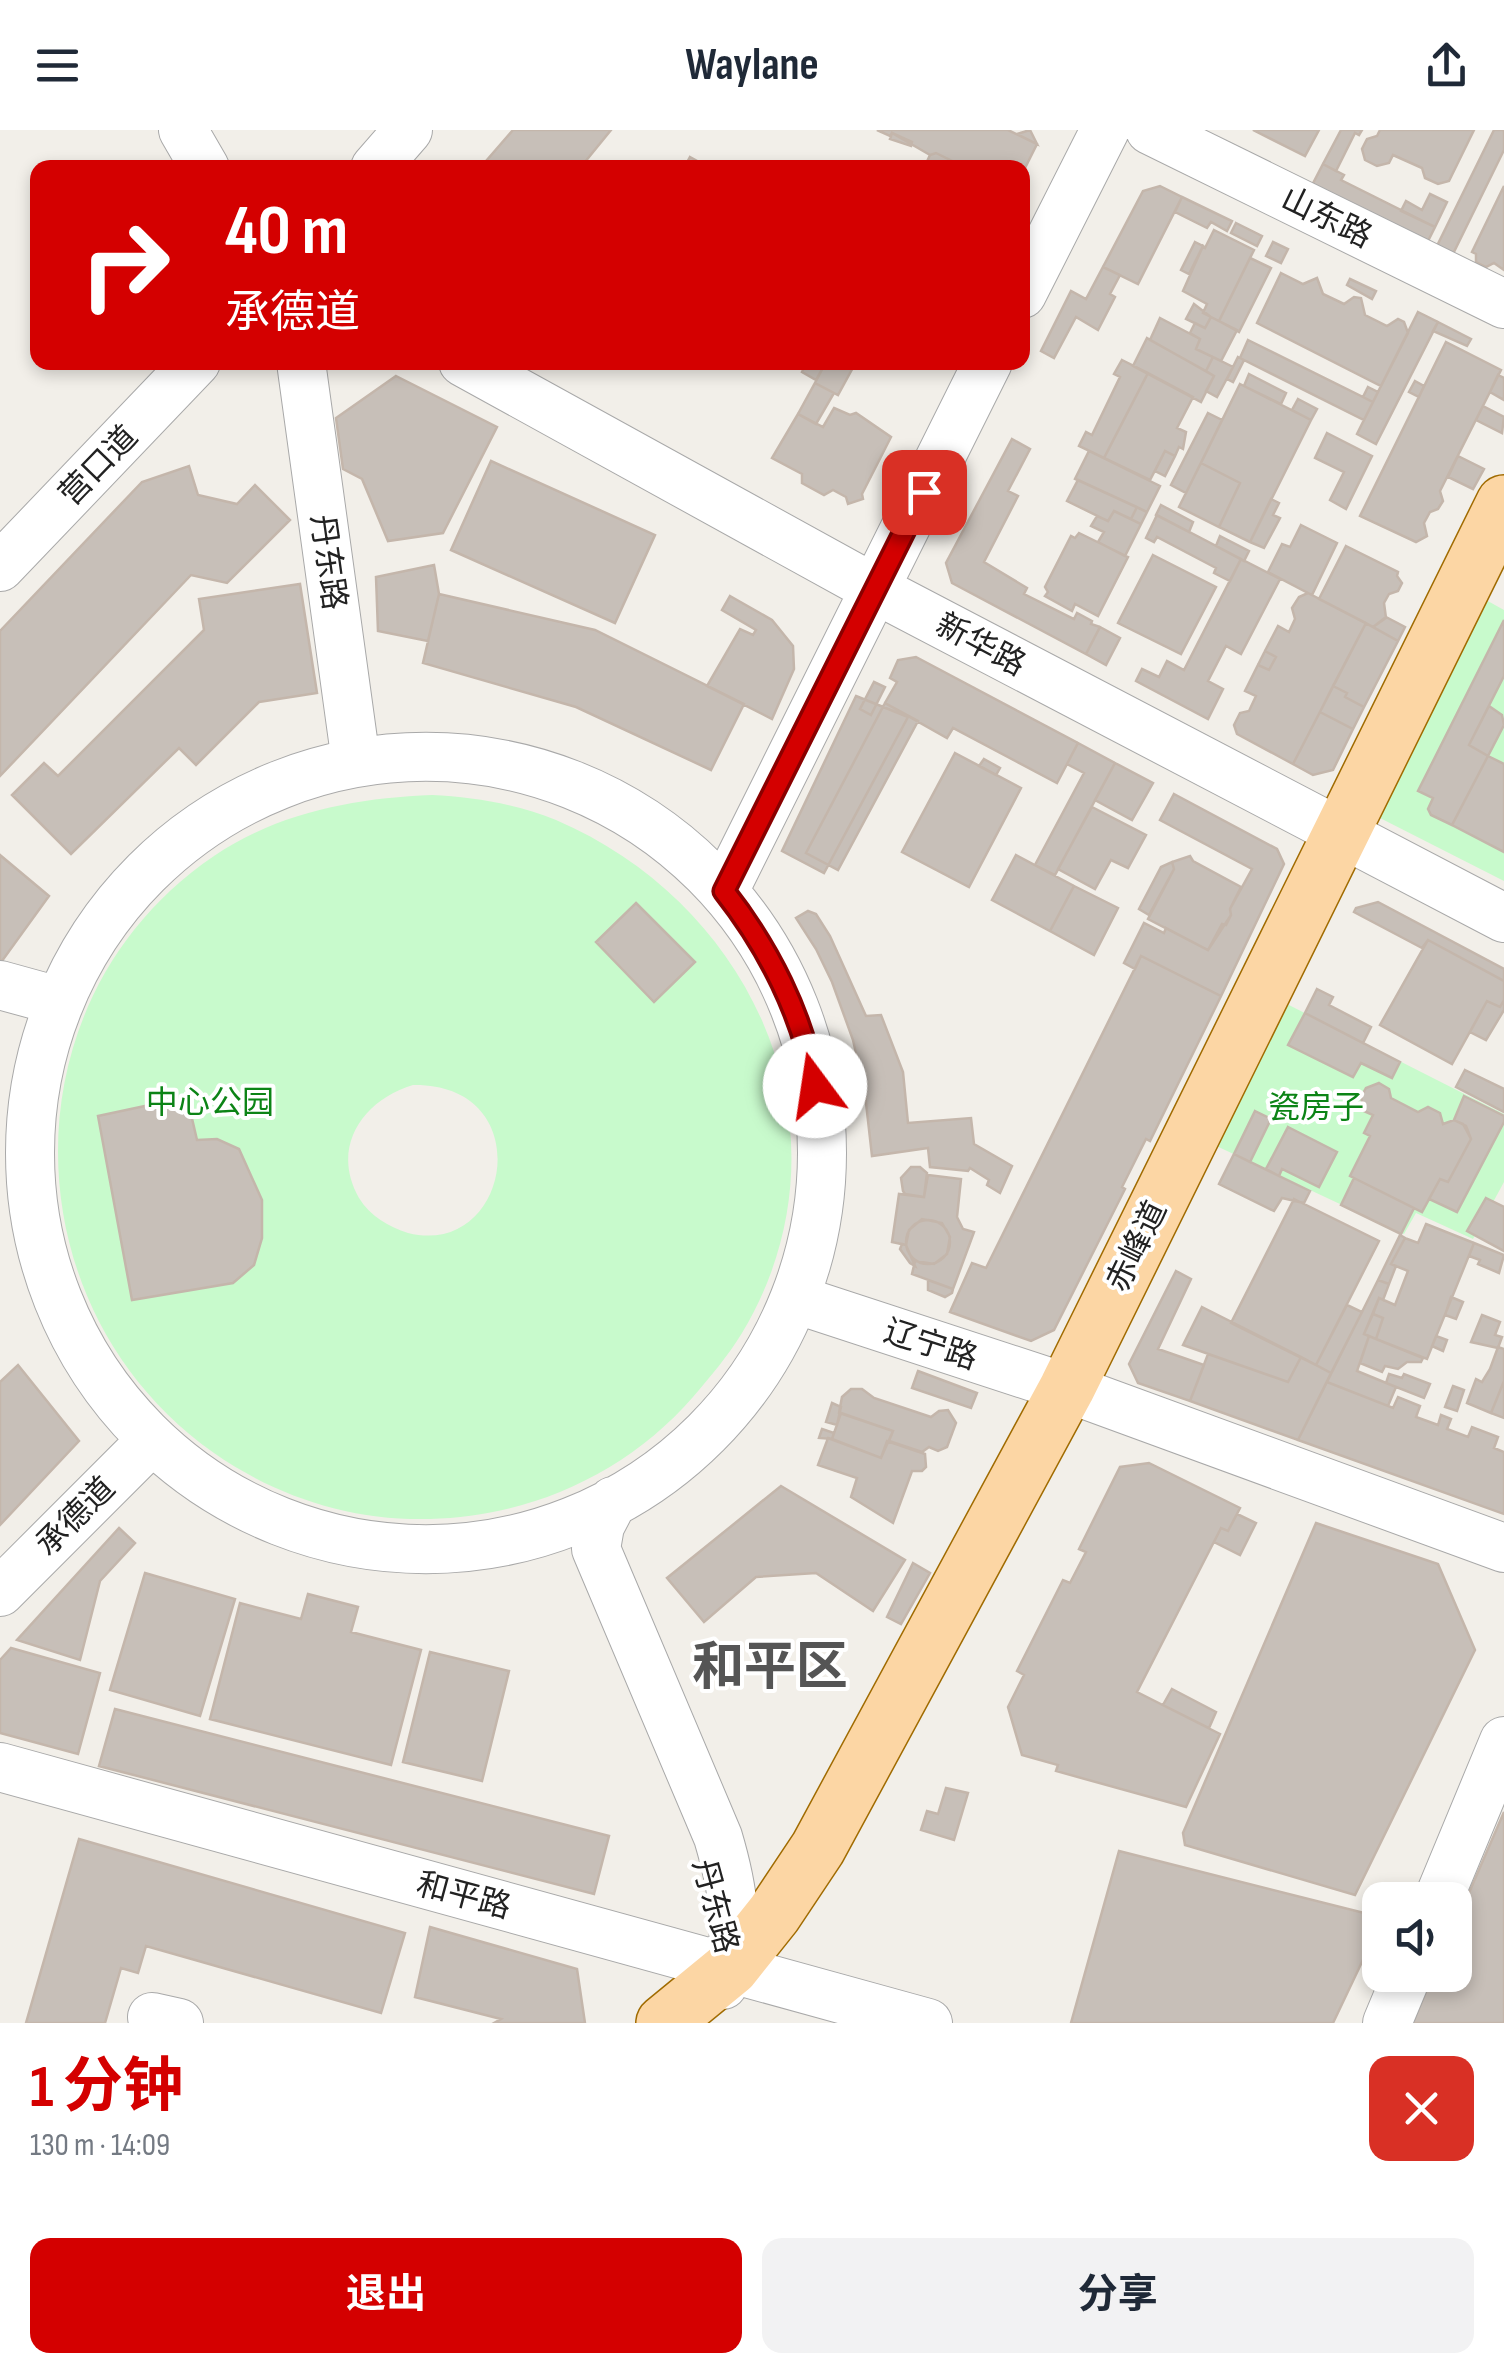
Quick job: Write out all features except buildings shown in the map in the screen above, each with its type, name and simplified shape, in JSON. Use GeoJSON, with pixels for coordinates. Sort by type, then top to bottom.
{"type":"FeatureCollection","features":[{"type":"Feature","properties":{"kind":"main road","name":"赤峰道"},"geometry":{"type":"LineString","coordinates":[[664,2023],[731,1968],[774,1914],[818,1848],[1067,1388],[1504,502]]}},
{"type":"Feature","properties":{"kind":"street"},"geometry":{"type":"LineString","coordinates":[[183,130],[201,160]]}},
{"type":"Feature","properties":{"kind":"street"},"geometry":{"type":"LineString","coordinates":[[383,160],[408,130]]}},
{"type":"Feature","properties":{"kind":"street"},"geometry":{"type":"LineString","coordinates":[[1030,278],[1105,130]]}},
{"type":"Feature","properties":{"kind":"street","name":"山东路"},"geometry":{"type":"LineString","coordinates":[[1150,130],[1504,304]]}},
{"type":"Feature","properties":{"kind":"street","name":"营口道"},"geometry":{"type":"LineString","coordinates":[[0,568],[188,370]]}},
{"type":"Feature","properties":{"kind":"street","name":"丹东路"},"geometry":{"type":"LineString","coordinates":[[302,370],[356,762]]}},
{"type":"Feature","properties":{"kind":"street","name":"新华路"},"geometry":{"type":"LineString","coordinates":[[478,370],[875,589],[1504,918]]}},
{"type":"Feature","properties":{"kind":"street"},"geometry":{"type":"LineString","coordinates":[[724,891],[984,370]]}},
{"type":"Feature","properties":{"kind":"street"},"geometry":{"type":"LineString","coordinates":[[412,759],[496,763],[578,785],[620,806],[665,838],[724,891],[749,923],[800,1026],[811,1061],[819,1110],[822,1188],[818,1227],[795,1300],[763,1358],[722,1413],[670,1462],[613,1501],[536,1531],[482,1542],[412,1548],[336,1539],[246,1508],[186,1473],[151,1442],[98,1381],[57,1301],[40,1236],[34,1158],[42,1050],[58,1000],[86,949],[104,924],[180,844],[267,792],[304,776],[356,762],[412,759]]}},
{"type":"Feature","properties":{"kind":"street"},"geometry":{"type":"LineString","coordinates":[[0,985],[58,1000]]}},
{"type":"Feature","properties":{"kind":"street","name":"辽宁路"},"geometry":{"type":"LineString","coordinates":[[795,1300],[1067,1388],[1504,1548]]}},
{"type":"Feature","properties":{"kind":"street","name":"承德道"},"geometry":{"type":"LineString","coordinates":[[0,1592],[151,1442]]}},
{"type":"Feature","properties":{"kind":"street","name":"丹东路"},"geometry":{"type":"LineString","coordinates":[[613,1501],[600,1526],[596,1549],[718,1837],[732,1903],[731,1968]]}},
{"type":"Feature","properties":{"kind":"street","name":"丹东路"},"geometry":{"type":"LineString","coordinates":[[536,1531],[574,1548],[588,1572],[706,1864],[731,1968]]}},
{"type":"Feature","properties":{"kind":"street"},"geometry":{"type":"LineString","coordinates":[[1445,1882],[1504,1741]]}},
{"type":"Feature","properties":{"kind":"street","name":"和平路"},"geometry":{"type":"LineString","coordinates":[[0,1767],[928,2023]]}},
{"type":"Feature","properties":{"kind":"street","name":"赤峰道"},"geometry":{"type":"LineString","coordinates":[[706,2023],[731,1968]]}},
{"type":"Feature","properties":{"kind":"street"},"geometry":{"type":"LineString","coordinates":[[1386,2023],[1399,1992]]}},
{"type":"Feature","properties":{"kind":"green space"},"geometry":{"type":"Polygon","coordinates":[[[1486,600],[1504,610],[1504,881],[1378,817],[1486,600]]]}},
{"type":"Feature","properties":{"kind":"green space","name":"中心公园"},"geometry":{"type":"Polygon","coordinates":[[[432,795],[479,800],[556,820],[626,859],[686,909],[734,969],[768,1036],[788,1108],[791,1183],[776,1258],[742,1333],[667,1424],[607,1468],[540,1500],[504,1510],[430,1519],[372,1516],[289,1494],[214,1453],[146,1392],[98,1319],[68,1239],[58,1154],[67,1070],[96,989],[145,917],[214,856],[265,828],[319,810],[432,795]],[[413,1085],[379,1102],[356,1128],[348,1161],[359,1198],[374,1215],[401,1231],[443,1234],[470,1221],[489,1197],[497,1168],[495,1138],[481,1111],[454,1092],[413,1085]]]}},
{"type":"Feature","properties":{"kind":"green space","name":"瓷房子"},"geometry":{"type":"Polygon","coordinates":[[[1281,1001],[1504,1114],[1504,1182],[1473,1239],[1416,1213],[1404,1234],[1210,1143],[1281,1001]]]}},
{"type":"Feature","properties":{"kind":"district","name":"和平区"},"geometry":{"type":"Point","coordinates":[770,1666]}},
{"type":"Feature","properties":{"kind":"route"},"geometry":{"type":"LineString","coordinates":[[815,1086],[800,1026],[785,992],[749,923],[724,891],[924,492]]}}]}
